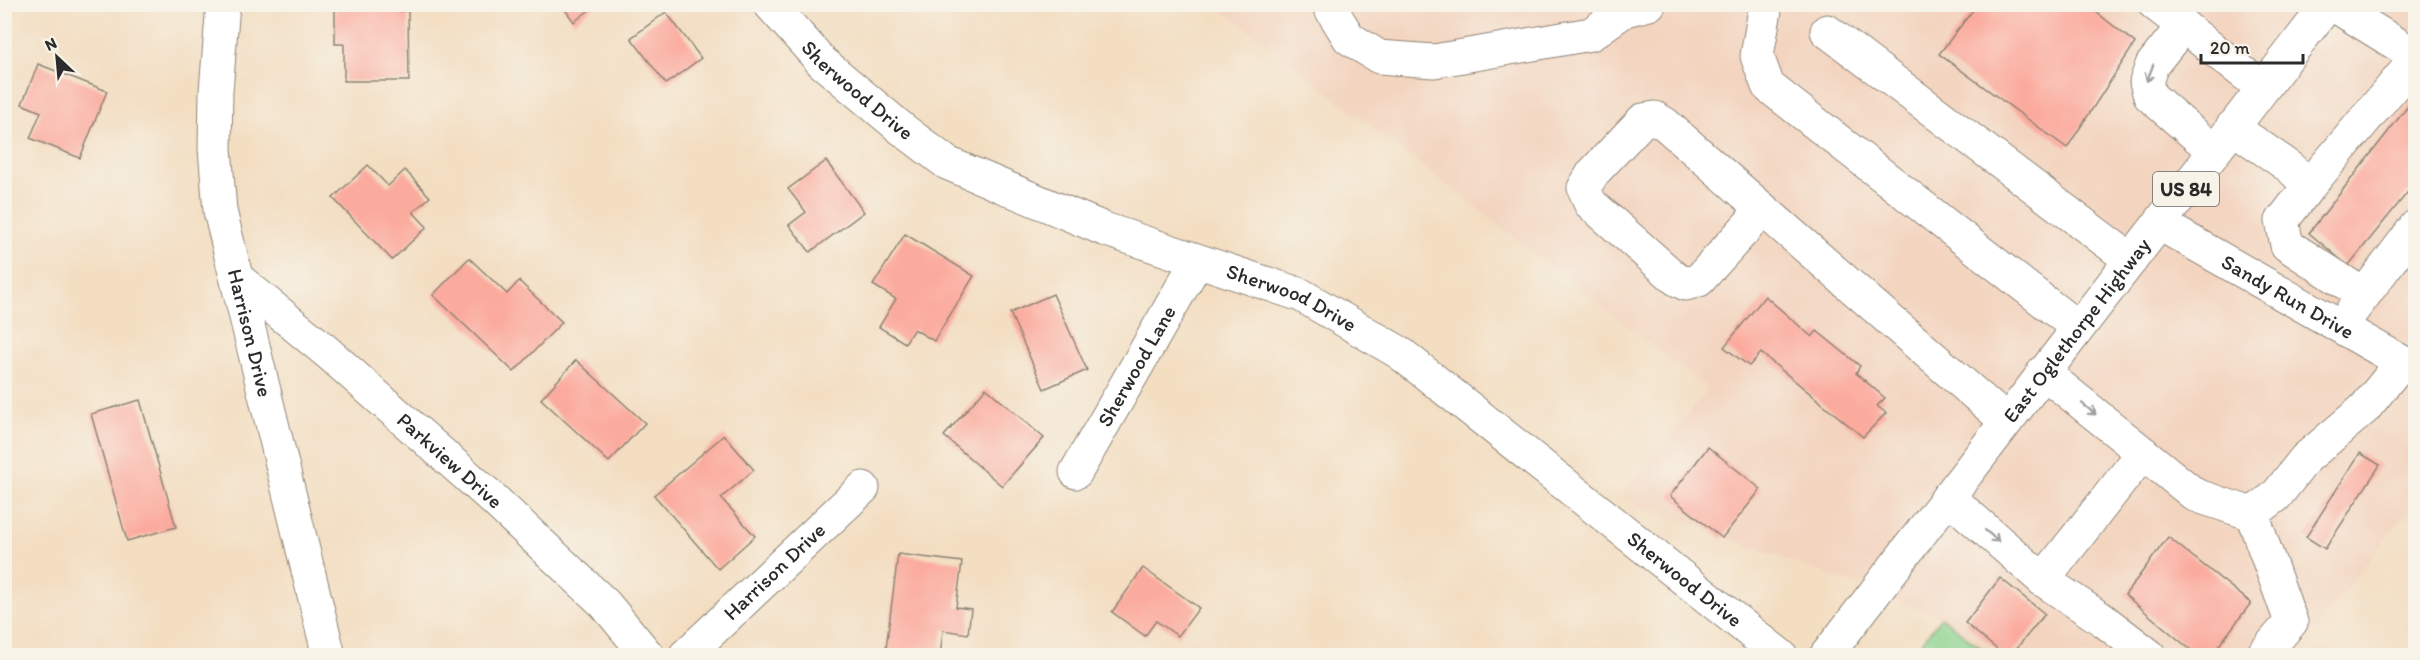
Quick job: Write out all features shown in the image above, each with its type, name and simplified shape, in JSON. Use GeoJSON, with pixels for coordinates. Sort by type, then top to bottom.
{"type":"FeatureCollection","features":[{"type":"Feature","properties":{"kind":"main road","name":"Harrison Drive"},"geometry":{"type":"LineString","coordinates":[[223,4],[216,91],[215,148],[220,211],[329,656]]}},
{"type":"Feature","properties":{"kind":"main road","name":"Sherwood Drive"},"geometry":{"type":"LineString","coordinates":[[770,4],[822,62],[902,129],[947,163],[1104,229],[1301,296],[1400,353],[1781,656]]}},
{"type":"Feature","properties":{"kind":"main road"},"geometry":{"type":"LineString","coordinates":[[1328,4],[1349,38],[1379,57],[1434,60],[1591,34],[1625,10],[1649,4]]}},
{"type":"Feature","properties":{"kind":"main road"},"geometry":{"type":"LineString","coordinates":[[1766,4],[1757,56],[1768,87],[2078,328]]}},
{"type":"Feature","properties":{"kind":"main road"},"geometry":{"type":"LineString","coordinates":[[2155,4],[2263,88]]}},
{"type":"Feature","properties":{"kind":"main road"},"geometry":{"type":"LineString","coordinates":[[2330,4],[2400,46],[2415,59],[2282,221],[2287,245],[2364,295]]}},
{"type":"Feature","properties":{"kind":"main road","name":"East Oglethorpe Highway"},"geometry":{"type":"LineString","coordinates":[[1826,656],[2043,372],[2160,224],[2223,139],[2330,4]]}},
{"type":"Feature","properties":{"kind":"main road"},"geometry":{"type":"LineString","coordinates":[[2183,26],[2152,65],[2146,82],[2150,96],[2223,139],[2291,168],[2309,186]]}},
{"type":"Feature","properties":{"kind":"main road"},"geometry":{"type":"LineString","coordinates":[[1827,31],[2132,260]]}},
{"type":"Feature","properties":{"kind":"main road"},"geometry":{"type":"LineString","coordinates":[[1762,210],[1699,280],[1686,284],[1676,279],[1590,203],[1584,188],[1593,173],[1643,120],[1655,118],[1762,210],[2006,421]]}},
{"type":"Feature","properties":{"kind":"main road","name":"Sandy Run Drive"},"geometry":{"type":"LineString","coordinates":[[2160,224],[2409,366]]}},
{"type":"Feature","properties":{"kind":"main road"},"geometry":{"type":"LineString","coordinates":[[2340,327],[2415,226]]}},
{"type":"Feature","properties":{"kind":"main road","name":"Sherwood Lane"},"geometry":{"type":"LineString","coordinates":[[1076,472],[1197,261]]}},
{"type":"Feature","properties":{"kind":"main road","name":"Parkview Drive"},"geometry":{"type":"LineString","coordinates":[[238,279],[327,352],[491,497],[605,604],[648,656]]}},
{"type":"Feature","properties":{"kind":"main road"},"geometry":{"type":"LineString","coordinates":[[2252,514],[2276,496],[2305,459],[2365,408],[2409,366]]}},
{"type":"Feature","properties":{"kind":"main road"},"geometry":{"type":"LineString","coordinates":[[2043,372],[2195,495],[2252,514]]}},
{"type":"Feature","properties":{"kind":"main road"},"geometry":{"type":"LineString","coordinates":[[2043,580],[2142,453]]}},
{"type":"Feature","properties":{"kind":"main road","name":"Harrison Drive"},"geometry":{"type":"LineString","coordinates":[[685,656],[863,488]]}},
{"type":"Feature","properties":{"kind":"main road"},"geometry":{"type":"LineString","coordinates":[[1948,497],[2043,580],[2103,620],[2150,656]]}},
{"type":"Feature","properties":{"kind":"main road"},"geometry":{"type":"LineString","coordinates":[[2252,514],[2291,622],[2262,656]]}},
{"type":"Feature","properties":{"kind":"shaded area"},"geometry":{"type":"Polygon","coordinates":[[[1222,5],[2415,5],[2415,501],[2295,655],[1990,655],[1941,617],[1620,498],[1708,389],[1223,10],[1222,5]]]}},
{"type":"Feature","properties":{"kind":"green space"},"geometry":{"type":"Polygon","coordinates":[[[1941,617],[1990,655],[1912,655],[1941,617]]]}},
{"type":"Feature","properties":{"kind":"building"},"geometry":{"type":"Polygon","coordinates":[[[335,4],[393,4],[393,11],[408,11],[409,81],[344,81],[344,44],[335,44],[335,4]]]}},
{"type":"Feature","properties":{"kind":"building"},"geometry":{"type":"Polygon","coordinates":[[[561,4],[597,4],[574,22],[561,4]]]}},
{"type":"Feature","properties":{"kind":"building"},"geometry":{"type":"Polygon","coordinates":[[[1966,4],[2086,4],[2135,43],[2067,148],[1939,54],[1973,10],[1966,4]]]}},
{"type":"Feature","properties":{"kind":"building"},"geometry":{"type":"Polygon","coordinates":[[[666,12],[701,58],[666,84],[631,38],[666,12]]]}},
{"type":"Feature","properties":{"kind":"building"},"geometry":{"type":"Polygon","coordinates":[[[38,64],[107,91],[80,158],[30,138],[41,112],[22,104],[38,64]]]}},
{"type":"Feature","properties":{"kind":"building"},"geometry":{"type":"Polygon","coordinates":[[[2416,96],[2416,182],[2348,266],[2309,233],[2416,96]]]}},
{"type":"Feature","properties":{"kind":"building"},"geometry":{"type":"Polygon","coordinates":[[[826,161],[864,212],[810,252],[789,225],[806,212],[788,189],[826,161]]]}},
{"type":"Feature","properties":{"kind":"building"},"geometry":{"type":"Polygon","coordinates":[[[368,165],[388,186],[405,170],[430,197],[413,212],[427,227],[392,260],[333,198],[368,165]]]}},
{"type":"Feature","properties":{"kind":"building"},"geometry":{"type":"Polygon","coordinates":[[[905,234],[974,276],[934,341],[914,329],[905,343],[879,327],[896,299],[873,285],[905,234]]]}},
{"type":"Feature","properties":{"kind":"building"},"geometry":{"type":"Polygon","coordinates":[[[469,258],[507,294],[519,281],[562,322],[514,372],[433,295],[469,258]]]}},
{"type":"Feature","properties":{"kind":"building"},"geometry":{"type":"Polygon","coordinates":[[[1053,294],[1087,370],[1044,389],[1010,313],[1053,294]]]}},
{"type":"Feature","properties":{"kind":"building"},"geometry":{"type":"Polygon","coordinates":[[[1765,296],[1812,337],[1817,331],[1860,366],[1856,373],[1885,398],[1877,406],[1886,413],[1863,437],[1761,353],[1749,366],[1724,347],[1765,296]]]}},
{"type":"Feature","properties":{"kind":"building"},"geometry":{"type":"Polygon","coordinates":[[[576,360],[645,423],[609,462],[541,399],[576,360]]]}},
{"type":"Feature","properties":{"kind":"building"},"geometry":{"type":"Polygon","coordinates":[[[986,388],[1044,438],[1002,486],[944,436],[986,388]]]}},
{"type":"Feature","properties":{"kind":"building"},"geometry":{"type":"Polygon","coordinates":[[[140,400],[176,527],[127,541],[91,414],[140,400]]]}},
{"type":"Feature","properties":{"kind":"building"},"geometry":{"type":"Polygon","coordinates":[[[724,435],[754,470],[721,498],[755,536],[718,569],[654,495],[724,435]]]}},
{"type":"Feature","properties":{"kind":"building"},"geometry":{"type":"Polygon","coordinates":[[[1708,447],[1761,489],[1722,538],[1670,496],[1708,447]]]}},
{"type":"Feature","properties":{"kind":"building"},"geometry":{"type":"Polygon","coordinates":[[[2360,453],[2380,465],[2325,549],[2306,537],[2360,453]]]}},
{"type":"Feature","properties":{"kind":"building"},"geometry":{"type":"Polygon","coordinates":[[[2168,537],[2251,603],[2211,656],[2198,656],[2125,595],[2168,537]]]}},
{"type":"Feature","properties":{"kind":"building"},"geometry":{"type":"Polygon","coordinates":[[[898,554],[962,562],[956,607],[971,609],[968,634],[943,630],[940,656],[885,656],[898,554]]]}},
{"type":"Feature","properties":{"kind":"building"},"geometry":{"type":"Polygon","coordinates":[[[1143,568],[1199,608],[1178,636],[1156,621],[1145,636],[1112,612],[1143,568]]]}},
{"type":"Feature","properties":{"kind":"building"},"geometry":{"type":"Polygon","coordinates":[[[2000,578],[2045,614],[2010,656],[2005,656],[1965,623],[2000,578]]]}}]}
